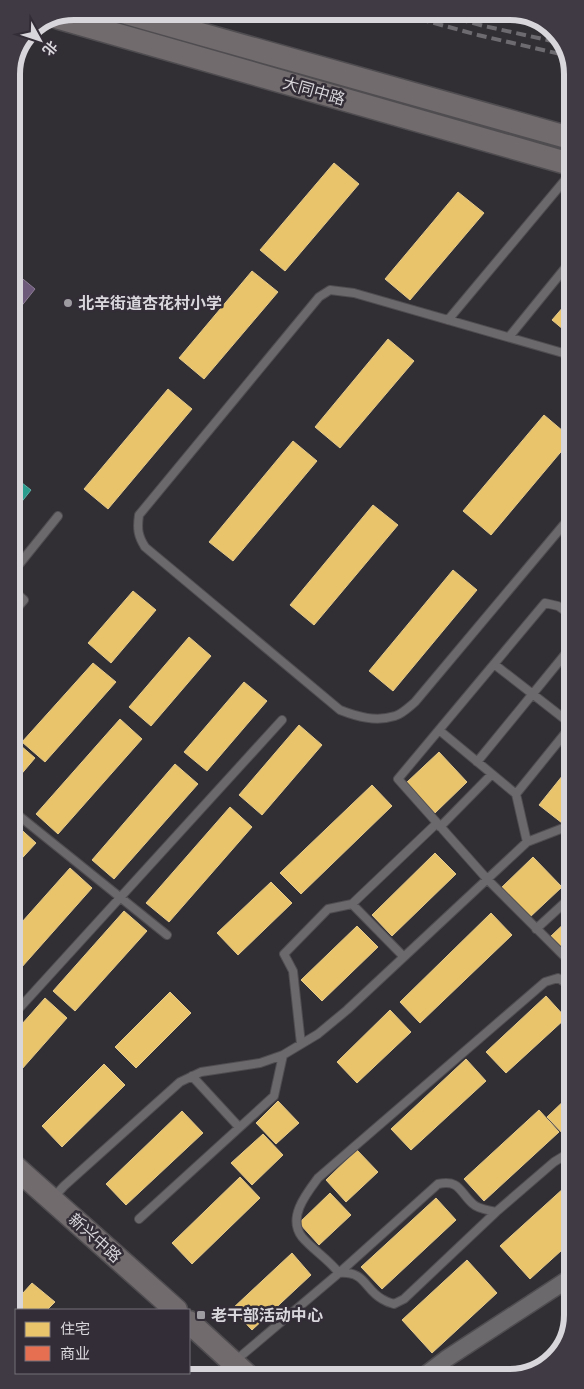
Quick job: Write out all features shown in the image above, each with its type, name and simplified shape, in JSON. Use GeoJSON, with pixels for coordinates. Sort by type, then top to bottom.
{"type":"FeatureCollection","features":[{"type":"Feature","properties":{"kind":"main road","name":"大同中路"},"geometry":{"type":"LineString","coordinates":[[67,20],[564,162]]}},
{"type":"Feature","properties":{"kind":"main road","name":"大同中路"},"geometry":{"type":"LineString","coordinates":[[151,20],[564,136]]}},
{"type":"Feature","properties":{"kind":"main road","name":"新兴中路"},"geometry":{"type":"LineString","coordinates":[[20,1171],[175,1309]]}},
{"type":"Feature","properties":{"kind":"main road"},"geometry":{"type":"LineString","coordinates":[[190,1323],[241,1369]]}},
{"type":"Feature","properties":{"kind":"street"},"geometry":{"type":"LineString","coordinates":[[433,1369],[564,1282]]}},
{"type":"Feature","properties":{"kind":"lane"},"geometry":{"type":"LineString","coordinates":[[448,320],[564,181]]}},
{"type":"Feature","properties":{"kind":"lane"},"geometry":{"type":"LineString","coordinates":[[509,337],[564,269]]}},
{"type":"Feature","properties":{"kind":"lane"},"geometry":{"type":"LineString","coordinates":[[564,352],[354,293],[330,290],[319,296],[139,515],[138,535],[144,547],[340,710],[359,717],[375,719],[396,716],[415,702],[564,524]]}},
{"type":"Feature","properties":{"kind":"lane"},"geometry":{"type":"LineString","coordinates":[[20,563],[58,516]]}},
{"type":"Feature","properties":{"kind":"lane"},"geometry":{"type":"LineString","coordinates":[[564,610],[558,606],[545,603],[398,779],[487,879],[564,956]]}},
{"type":"Feature","properties":{"kind":"lane"},"geometry":{"type":"LineString","coordinates":[[477,762],[564,657]]}},
{"type":"Feature","properties":{"kind":"lane"},"geometry":{"type":"LineString","coordinates":[[494,664],[564,719]]}},
{"type":"Feature","properties":{"kind":"lane"},"geometry":{"type":"LineString","coordinates":[[20,1007],[282,720]]}},
{"type":"Feature","properties":{"kind":"lane"},"geometry":{"type":"LineString","coordinates":[[439,730],[516,794],[527,842]]}},
{"type":"Feature","properties":{"kind":"lane"},"geometry":{"type":"LineString","coordinates":[[516,794],[564,734]]}},
{"type":"Feature","properties":{"kind":"lane"},"geometry":{"type":"LineString","coordinates":[[301,1044],[293,971],[284,954],[328,909],[352,904],[492,774]]}},
{"type":"Feature","properties":{"kind":"lane"},"geometry":{"type":"LineString","coordinates":[[20,817],[167,935]]}},
{"type":"Feature","properties":{"kind":"lane"},"geometry":{"type":"LineString","coordinates":[[52,1200],[64,1186],[180,1082],[201,1072],[260,1063],[283,1055],[318,1034],[347,1010],[527,842],[564,828]]}},
{"type":"Feature","properties":{"kind":"lane"},"geometry":{"type":"LineString","coordinates":[[536,929],[564,903]]}},
{"type":"Feature","properties":{"kind":"lane"},"geometry":{"type":"LineString","coordinates":[[352,904],[404,957]]}},
{"type":"Feature","properties":{"kind":"lane"},"geometry":{"type":"LineString","coordinates":[[564,982],[558,978],[545,982],[318,1178],[305,1195],[299,1209],[296,1224],[301,1236],[339,1272],[350,1272],[356,1275],[381,1299],[394,1304],[404,1298],[496,1212],[554,1162],[564,1156]]}},
{"type":"Feature","properties":{"kind":"lane"},"geometry":{"type":"LineString","coordinates":[[139,1219],[274,1096],[283,1055]]}},
{"type":"Feature","properties":{"kind":"lane"},"geometry":{"type":"LineString","coordinates":[[192,1076],[239,1127]]}},
{"type":"Feature","properties":{"kind":"lane"},"geometry":{"type":"LineString","coordinates":[[241,1369],[339,1272],[438,1184],[446,1182],[454,1185],[461,1189],[474,1206],[496,1212]]}},
{"type":"Feature","properties":{"kind":"building: 住宅"},"geometry":{"type":"Polygon","coordinates":[[[334,163],[359,184],[285,271],[260,250],[334,163]]]}},
{"type":"Feature","properties":{"kind":"building: 住宅"},"geometry":{"type":"Polygon","coordinates":[[[458,192],[484,213],[410,300],[385,279],[458,192]]]}},
{"type":"Feature","properties":{"kind":"building: 住宅"},"geometry":{"type":"Polygon","coordinates":[[[252,271],[278,292],[204,379],[179,358],[252,271]]]}},
{"type":"Feature","properties":{"kind":"building: 住宅"},"geometry":{"type":"Polygon","coordinates":[[[564,306],[564,330],[552,320],[564,306]]]}},
{"type":"Feature","properties":{"kind":"building: 住宅"},"geometry":{"type":"Polygon","coordinates":[[[388,339],[414,361],[340,448],[315,427],[388,339]]]}},
{"type":"Feature","properties":{"kind":"building: 住宅"},"geometry":{"type":"Polygon","coordinates":[[[168,389],[192,409],[108,509],[84,489],[168,389]]]}},
{"type":"Feature","properties":{"kind":"building: 住宅"},"geometry":{"type":"Polygon","coordinates":[[[544,415],[564,432],[564,448],[491,535],[463,511],[544,415]]]}},
{"type":"Feature","properties":{"kind":"building: 住宅"},"geometry":{"type":"Polygon","coordinates":[[[293,441],[317,461],[233,561],[209,542],[293,441]]]}},
{"type":"Feature","properties":{"kind":"building: 住宅"},"geometry":{"type":"Polygon","coordinates":[[[373,505],[398,525],[314,625],[290,605],[373,505]]]}},
{"type":"Feature","properties":{"kind":"building: 住宅"},"geometry":{"type":"Polygon","coordinates":[[[453,570],[477,590],[393,691],[369,671],[453,570]]]}},
{"type":"Feature","properties":{"kind":"building: 住宅"},"geometry":{"type":"Polygon","coordinates":[[[133,591],[156,610],[111,663],[88,643],[133,591]]]}},
{"type":"Feature","properties":{"kind":"building: 住宅"},"geometry":{"type":"Polygon","coordinates":[[[189,637],[211,656],[151,726],[129,707],[189,637]]]}},
{"type":"Feature","properties":{"kind":"building: 住宅"},"geometry":{"type":"Polygon","coordinates":[[[93,663],[116,682],[45,762],[22,742],[93,663]]]}},
{"type":"Feature","properties":{"kind":"building: 住宅"},"geometry":{"type":"Polygon","coordinates":[[[244,682],[267,701],[207,771],[184,752],[244,682]]]}},
{"type":"Feature","properties":{"kind":"building: 住宅"},"geometry":{"type":"Polygon","coordinates":[[[120,719],[142,739],[58,834],[36,814],[120,719]]]}},
{"type":"Feature","properties":{"kind":"building: 住宅"},"geometry":{"type":"Polygon","coordinates":[[[299,725],[322,745],[262,815],[239,795],[299,725]]]}},
{"type":"Feature","properties":{"kind":"building: 住宅"},"geometry":{"type":"Polygon","coordinates":[[[20,745],[35,758],[20,776],[20,745]]]}},
{"type":"Feature","properties":{"kind":"building: 住宅"},"geometry":{"type":"Polygon","coordinates":[[[439,752],[467,782],[435,813],[406,783],[439,752]]]}},
{"type":"Feature","properties":{"kind":"building: 住宅"},"geometry":{"type":"Polygon","coordinates":[[[175,764],[198,784],[114,879],[92,860],[175,764]]]}},
{"type":"Feature","properties":{"kind":"building: 住宅"},"geometry":{"type":"Polygon","coordinates":[[[564,774],[564,820],[562,823],[539,805],[564,774]]]}},
{"type":"Feature","properties":{"kind":"building: 住宅"},"geometry":{"type":"Polygon","coordinates":[[[372,785],[392,806],[301,894],[280,873],[372,785]]]}},
{"type":"Feature","properties":{"kind":"building: 住宅"},"geometry":{"type":"Polygon","coordinates":[[[230,807],[252,827],[169,922],[146,903],[230,807]]]}},
{"type":"Feature","properties":{"kind":"building: 住宅"},"geometry":{"type":"Polygon","coordinates":[[[20,828],[36,843],[20,860],[20,828]]]}},
{"type":"Feature","properties":{"kind":"building: 住宅"},"geometry":{"type":"Polygon","coordinates":[[[435,853],[456,874],[392,936],[372,915],[435,853]]]}},
{"type":"Feature","properties":{"kind":"building: 住宅"},"geometry":{"type":"Polygon","coordinates":[[[533,857],[562,887],[529,918],[501,888],[533,857]]]}},
{"type":"Feature","properties":{"kind":"building: 住宅"},"geometry":{"type":"Polygon","coordinates":[[[70,868],[92,888],[21,968],[20,924],[70,868]]]}},
{"type":"Feature","properties":{"kind":"building: 住宅"},"geometry":{"type":"Polygon","coordinates":[[[271,882],[292,903],[238,955],[217,933],[271,882]]]}},
{"type":"Feature","properties":{"kind":"building: 住宅"},"geometry":{"type":"Polygon","coordinates":[[[124,911],[147,931],[75,1011],[53,991],[124,911]]]}},
{"type":"Feature","properties":{"kind":"building: 住宅"},"geometry":{"type":"Polygon","coordinates":[[[491,913],[512,935],[420,1023],[400,1002],[491,913]]]}},
{"type":"Feature","properties":{"kind":"building: 住宅"},"geometry":{"type":"Polygon","coordinates":[[[564,924],[564,952],[550,937],[564,924]]]}},
{"type":"Feature","properties":{"kind":"building: 住宅"},"geometry":{"type":"Polygon","coordinates":[[[357,926],[378,947],[322,1001],[301,980],[357,926]]]}},
{"type":"Feature","properties":{"kind":"building: 住宅"},"geometry":{"type":"Polygon","coordinates":[[[170,992],[191,1013],[136,1068],[115,1047],[170,992]]]}},
{"type":"Feature","properties":{"kind":"building: 住宅"},"geometry":{"type":"Polygon","coordinates":[[[546,996],[564,1016],[564,1020],[506,1073],[486,1052],[546,996]]]}},
{"type":"Feature","properties":{"kind":"building: 住宅"},"geometry":{"type":"Polygon","coordinates":[[[45,998],[67,1018],[20,1071],[20,1026],[45,998]]]}},
{"type":"Feature","properties":{"kind":"building: 住宅"},"geometry":{"type":"Polygon","coordinates":[[[390,1010],[411,1032],[357,1083],[337,1062],[390,1010]]]}},
{"type":"Feature","properties":{"kind":"building: 住宅"},"geometry":{"type":"Polygon","coordinates":[[[466,1059],[486,1081],[411,1150],[391,1129],[466,1059]]]}},
{"type":"Feature","properties":{"kind":"building: 住宅"},"geometry":{"type":"Polygon","coordinates":[[[104,1064],[125,1085],[62,1147],[42,1126],[104,1064]]]}},
{"type":"Feature","properties":{"kind":"building: 住宅"},"geometry":{"type":"Polygon","coordinates":[[[278,1101],[299,1123],[276,1144],[256,1123],[278,1101]]]}},
{"type":"Feature","properties":{"kind":"building: 住宅"},"geometry":{"type":"Polygon","coordinates":[[[564,1101],[564,1135],[547,1117],[564,1101]]]}},
{"type":"Feature","properties":{"kind":"building: 住宅"},"geometry":{"type":"Polygon","coordinates":[[[539,1110],[559,1132],[484,1201],[464,1179],[539,1110]]]}},
{"type":"Feature","properties":{"kind":"building: 住宅"},"geometry":{"type":"Polygon","coordinates":[[[182,1111],[203,1133],[126,1205],[106,1184],[182,1111]]]}},
{"type":"Feature","properties":{"kind":"building: 住宅"},"geometry":{"type":"Polygon","coordinates":[[[263,1134],[283,1155],[252,1185],[231,1163],[263,1134]]]}},
{"type":"Feature","properties":{"kind":"building: 住宅"},"geometry":{"type":"Polygon","coordinates":[[[357,1150],[378,1172],[346,1202],[326,1180],[357,1150]]]}},
{"type":"Feature","properties":{"kind":"building: 住宅"},"geometry":{"type":"Polygon","coordinates":[[[240,1177],[260,1198],[192,1264],[172,1243],[240,1177]]]}},
{"type":"Feature","properties":{"kind":"building: 住宅"},"geometry":{"type":"Polygon","coordinates":[[[564,1188],[564,1248],[530,1279],[500,1246],[564,1188]]]}},
{"type":"Feature","properties":{"kind":"building: 住宅"},"geometry":{"type":"Polygon","coordinates":[[[330,1193],[351,1215],[319,1245],[299,1223],[330,1193]]]}},
{"type":"Feature","properties":{"kind":"building: 住宅"},"geometry":{"type":"Polygon","coordinates":[[[436,1198],[456,1220],[382,1289],[361,1267],[436,1198]]]}},
{"type":"Feature","properties":{"kind":"building: 住宅"},"geometry":{"type":"Polygon","coordinates":[[[292,1253],[311,1275],[252,1330],[232,1309],[292,1253]]]}},
{"type":"Feature","properties":{"kind":"building: 住宅"},"geometry":{"type":"Polygon","coordinates":[[[467,1260],[497,1293],[432,1353],[402,1320],[467,1260]]]}},
{"type":"Feature","properties":{"kind":"building: 住宅"},"geometry":{"type":"Polygon","coordinates":[[[32,1283],[55,1302],[48,1309],[20,1309],[20,1296],[32,1283]]]}},
{"type":"Feature","properties":{"kind":"building: 办公"},"geometry":{"type":"Polygon","coordinates":[[[20,277],[35,289],[20,308],[20,277]]]}},
{"type":"Feature","properties":{"kind":"building: 学校"},"geometry":{"type":"Polygon","coordinates":[[[20,481],[31,490],[20,504],[20,481]]]}},
{"type":"Feature","properties":{"kind":"railway"},"geometry":{"type":"LineString","coordinates":[[423,20],[560,54]]}},
{"type":"Feature","properties":{"kind":"railway"},"geometry":{"type":"LineString","coordinates":[[462,20],[553,41]]}},
{"type":"Feature","properties":{"kind":"place","name":"北辛街道杏花村小学"},"geometry":{"type":"Point","coordinates":[68,303]}},
{"type":"Feature","properties":{"kind":"place","name":"老干部活动中心"},"geometry":{"type":"Point","coordinates":[201,1315]}}]}
